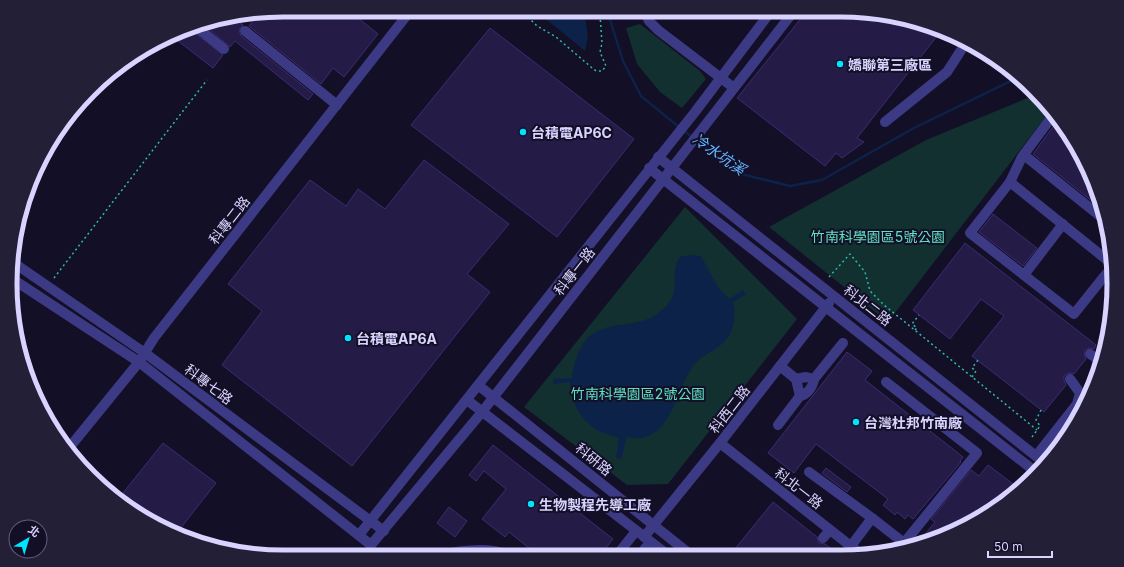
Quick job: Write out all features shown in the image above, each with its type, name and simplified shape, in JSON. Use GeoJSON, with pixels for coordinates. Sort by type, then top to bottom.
{"type":"FeatureCollection","features":[{"type":"Feature","properties":{"kind":"street","name":"科專二路"},"geometry":{"type":"LineString","coordinates":[[71,445],[139,362],[154,338],[406,17]]}},
{"type":"Feature","properties":{"kind":"street"},"geometry":{"type":"LineString","coordinates":[[647,17],[658,30],[734,88]]}},
{"type":"Feature","properties":{"kind":"street","name":"科專一路"},"geometry":{"type":"LineString","coordinates":[[359,535],[658,156],[695,112],[767,17]]}},
{"type":"Feature","properties":{"kind":"street","name":"科專一路"},"geometry":{"type":"LineString","coordinates":[[371,545],[494,397],[789,17]]}},
{"type":"Feature","properties":{"kind":"street"},"geometry":{"type":"LineString","coordinates":[[201,30],[224,49]]}},
{"type":"Feature","properties":{"kind":"street"},"geometry":{"type":"LineString","coordinates":[[245,31],[337,105]]}},
{"type":"Feature","properties":{"kind":"street"},"geometry":{"type":"LineString","coordinates":[[885,122],[947,72],[963,47]]}},
{"type":"Feature","properties":{"kind":"street"},"geometry":{"type":"LineString","coordinates":[[1050,119],[1024,155],[1010,182],[970,233],[1074,314],[1106,274]]}},
{"type":"Feature","properties":{"kind":"street"},"geometry":{"type":"LineString","coordinates":[[1024,155],[1098,214]]}},
{"type":"Feature","properties":{"kind":"street","name":"科北二路"},"geometry":{"type":"LineString","coordinates":[[658,156],[1040,460]]}},
{"type":"Feature","properties":{"kind":"street","name":"科北二路"},"geometry":{"type":"LineString","coordinates":[[649,168],[1032,469]]}},
{"type":"Feature","properties":{"kind":"street"},"geometry":{"type":"LineString","coordinates":[[1010,182],[1106,259]]}},
{"type":"Feature","properties":{"kind":"street"},"geometry":{"type":"LineString","coordinates":[[1024,275],[1063,224]]}},
{"type":"Feature","properties":{"kind":"street","name":"科專七路"},"geometry":{"type":"LineString","coordinates":[[18,266],[145,353],[384,531]]}},
{"type":"Feature","properties":{"kind":"street","name":"科專七路"},"geometry":{"type":"LineString","coordinates":[[17,282],[139,362],[371,545]]}},
{"type":"Feature","properties":{"kind":"street","name":"科西二路"},"geometry":{"type":"LineString","coordinates":[[644,537],[720,443],[834,297]]}},
{"type":"Feature","properties":{"kind":"street"},"geometry":{"type":"LineString","coordinates":[[778,425],[800,396],[804,395],[814,384],[814,379],[843,343]]}},
{"type":"Feature","properties":{"kind":"street"},"geometry":{"type":"LineString","coordinates":[[1090,354],[1096,358]]}},
{"type":"Feature","properties":{"kind":"street"},"geometry":{"type":"LineString","coordinates":[[780,366],[796,379],[800,396]]}},
{"type":"Feature","properties":{"kind":"street"},"geometry":{"type":"LineString","coordinates":[[796,379],[806,377],[814,379]]}},
{"type":"Feature","properties":{"kind":"street"},"geometry":{"type":"LineString","coordinates":[[1036,456],[1077,404],[1080,393],[1070,379]]}},
{"type":"Feature","properties":{"kind":"street"},"geometry":{"type":"LineString","coordinates":[[886,382],[977,453],[905,542]]}},
{"type":"Feature","properties":{"kind":"street","name":"科研路"},"geometry":{"type":"LineString","coordinates":[[478,385],[685,550]]}},
{"type":"Feature","properties":{"kind":"street"},"geometry":{"type":"LineString","coordinates":[[467,400],[661,550]]}},
{"type":"Feature","properties":{"kind":"street","name":"科北一路"},"geometry":{"type":"LineString","coordinates":[[720,443],[855,549]]}},
{"type":"Feature","properties":{"kind":"street"},"geometry":{"type":"LineString","coordinates":[[809,472],[903,542]]}},
{"type":"Feature","properties":{"kind":"street"},"geometry":{"type":"LineString","coordinates":[[851,546],[872,518]]}},
{"type":"Feature","properties":{"kind":"street"},"geometry":{"type":"LineString","coordinates":[[823,538],[830,530]]}},
{"type":"Feature","properties":{"kind":"street"},"geometry":{"type":"LineString","coordinates":[[641,550],[644,537]]}},
{"type":"Feature","properties":{"kind":"street"},"geometry":{"type":"LineString","coordinates":[[624,550],[644,537]]}},
{"type":"Feature","properties":{"kind":"path"},"geometry":{"type":"LineString","coordinates":[[528,17],[537,26],[556,37],[596,71],[602,71],[606,66],[600,52],[602,43],[600,17]]}},
{"type":"Feature","properties":{"kind":"path"},"geometry":{"type":"LineString","coordinates":[[48,286],[207,80]]}},
{"type":"Feature","properties":{"kind":"path"},"geometry":{"type":"LineString","coordinates":[[829,277],[850,254],[865,272],[870,291],[884,305],[1037,430]]}},
{"type":"Feature","properties":{"kind":"path"},"geometry":{"type":"LineString","coordinates":[[914,330],[917,328],[912,324],[919,315]]}},
{"type":"Feature","properties":{"kind":"path"},"geometry":{"type":"LineString","coordinates":[[972,377],[976,371],[972,368],[978,360]]}},
{"type":"Feature","properties":{"kind":"path"},"geometry":{"type":"LineString","coordinates":[[1032,437],[1040,426],[1036,420],[1041,410]]}},
{"type":"Feature","properties":{"kind":"green space"},"geometry":{"type":"Polygon","coordinates":[[[640,24],[700,71],[706,79],[682,108],[660,92],[637,64],[626,28],[640,24]]]}},
{"type":"Feature","properties":{"kind":"green space","name":"竹南科學園區5號公園"},"geometry":{"type":"Polygon","coordinates":[[[1030,97],[1047,115],[888,322],[769,227],[926,140],[1030,97]]]}},
{"type":"Feature","properties":{"kind":"green space","name":"竹南科學園區2號公園"},"geometry":{"type":"Polygon","coordinates":[[[685,207],[797,319],[668,484],[627,485],[524,407],[685,207]]]}},
{"type":"Feature","properties":{"kind":"water"},"geometry":{"type":"Polygon","coordinates":[[[544,17],[585,17],[588,37],[585,51],[544,17]]]}},
{"type":"Feature","properties":{"kind":"water"},"geometry":{"type":"Polygon","coordinates":[[[689,255],[701,256],[718,287],[729,299],[743,290],[746,294],[733,302],[735,313],[734,324],[726,340],[696,362],[693,366],[676,403],[662,426],[653,434],[641,438],[627,437],[621,459],[616,458],[619,438],[595,429],[590,425],[580,414],[574,402],[570,382],[553,384],[553,379],[572,378],[578,354],[587,339],[598,331],[611,326],[640,321],[654,316],[667,305],[674,293],[675,270],[680,257],[689,255]]]}},
{"type":"Feature","properties":{"kind":"building"},"geometry":{"type":"Polygon","coordinates":[[[357,17],[378,34],[344,77],[333,68],[321,84],[249,26],[254,19],[357,17]]]}},
{"type":"Feature","properties":{"kind":"building","name":"嬌聯第三廠區"},"geometry":{"type":"Polygon","coordinates":[[[802,17],[875,19],[909,26],[938,35],[857,138],[864,142],[842,158],[836,153],[825,166],[737,98],[802,17]]]}},
{"type":"Feature","properties":{"kind":"building"},"geometry":{"type":"Polygon","coordinates":[[[238,21],[243,25],[239,30],[241,36],[313,94],[308,100],[235,41],[230,47],[208,28],[238,21]]]}},
{"type":"Feature","properties":{"kind":"building","name":"台積電AP6C"},"geometry":{"type":"Polygon","coordinates":[[[490,28],[634,139],[557,237],[411,125],[490,28]]]}},
{"type":"Feature","properties":{"kind":"building"},"geometry":{"type":"Polygon","coordinates":[[[194,32],[223,55],[213,68],[176,40],[194,32]]]}},
{"type":"Feature","properties":{"kind":"building"},"geometry":{"type":"Polygon","coordinates":[[[1055,125],[1080,166],[1095,203],[1033,154],[1055,125]]]}},
{"type":"Feature","properties":{"kind":"building","name":"台積電AP6A"},"geometry":{"type":"Polygon","coordinates":[[[424,160],[509,224],[467,274],[490,292],[352,466],[222,365],[262,311],[228,284],[310,180],[346,206],[358,189],[385,209],[424,160]]]}},
{"type":"Feature","properties":{"kind":"building"},"geometry":{"type":"Polygon","coordinates":[[[993,214],[1037,248],[1023,266],[979,232],[993,214]]]}},
{"type":"Feature","properties":{"kind":"building"},"geometry":{"type":"Polygon","coordinates":[[[965,243],[1096,345],[1094,349],[1090,348],[1085,350],[1084,354],[1086,359],[1074,374],[1069,373],[1064,376],[1066,385],[1044,412],[972,356],[1004,316],[981,299],[950,339],[913,310],[965,243]]]}},
{"type":"Feature","properties":{"kind":"building","name":"台灣杜邦竹南廠"},"geometry":{"type":"Polygon","coordinates":[[[847,352],[872,371],[865,380],[963,457],[960,461],[961,462],[913,519],[908,515],[905,519],[897,512],[895,515],[883,505],[888,499],[816,444],[794,473],[768,453],[847,352]]]}},
{"type":"Feature","properties":{"kind":"building"},"geometry":{"type":"Polygon","coordinates":[[[163,443],[216,483],[180,529],[150,514],[121,495],[163,443]]]}},
{"type":"Feature","properties":{"kind":"building","name":"生物製程先導工廠"},"geometry":{"type":"Polygon","coordinates":[[[493,445],[613,539],[604,550],[532,550],[509,532],[505,537],[482,519],[506,489],[484,471],[476,481],[469,475],[493,445]]]}},
{"type":"Feature","properties":{"kind":"building"},"geometry":{"type":"Polygon","coordinates":[[[988,465],[1013,484],[1003,495],[974,514],[958,523],[923,537],[935,522],[931,519],[971,470],[979,476],[988,465]]]}},
{"type":"Feature","properties":{"kind":"building"},"geometry":{"type":"Polygon","coordinates":[[[826,468],[851,487],[847,492],[822,473],[826,468]]]}},
{"type":"Feature","properties":{"kind":"building"},"geometry":{"type":"Polygon","coordinates":[[[773,502],[817,537],[819,543],[825,544],[833,550],[734,550],[773,502]]]}},
{"type":"Feature","properties":{"kind":"building"},"geometry":{"type":"Polygon","coordinates":[[[449,507],[467,521],[455,537],[437,523],[449,507]]]}},
{"type":"Feature","properties":{"kind":"waterway","name":"冷水坑溪"},"geometry":{"type":"LineString","coordinates":[[609,17],[623,61],[641,96],[679,127]]}},
{"type":"Feature","properties":{"kind":"waterway","name":"冷水坑溪"},"geometry":{"type":"LineString","coordinates":[[697,141],[741,174],[790,186],[822,180],[914,128],[1013,80]]}},
{"type":"Feature","properties":{"kind":"waterway","name":"冷水坑溪"},"geometry":{"type":"LineString","coordinates":[[683,130],[693,138]]}},
{"type":"Feature","properties":{"kind":"place","name":"嬌聯第三廠區"},"geometry":{"type":"Point","coordinates":[840,64]}},
{"type":"Feature","properties":{"kind":"place","name":"台積電AP6C"},"geometry":{"type":"Point","coordinates":[523,132]}},
{"type":"Feature","properties":{"kind":"place","name":"台積電AP6A"},"geometry":{"type":"Point","coordinates":[348,338]}},
{"type":"Feature","properties":{"kind":"place","name":"台灣杜邦竹南廠"},"geometry":{"type":"Point","coordinates":[856,422]}},
{"type":"Feature","properties":{"kind":"place","name":"生物製程先導工廠"},"geometry":{"type":"Point","coordinates":[531,504]}}]}
